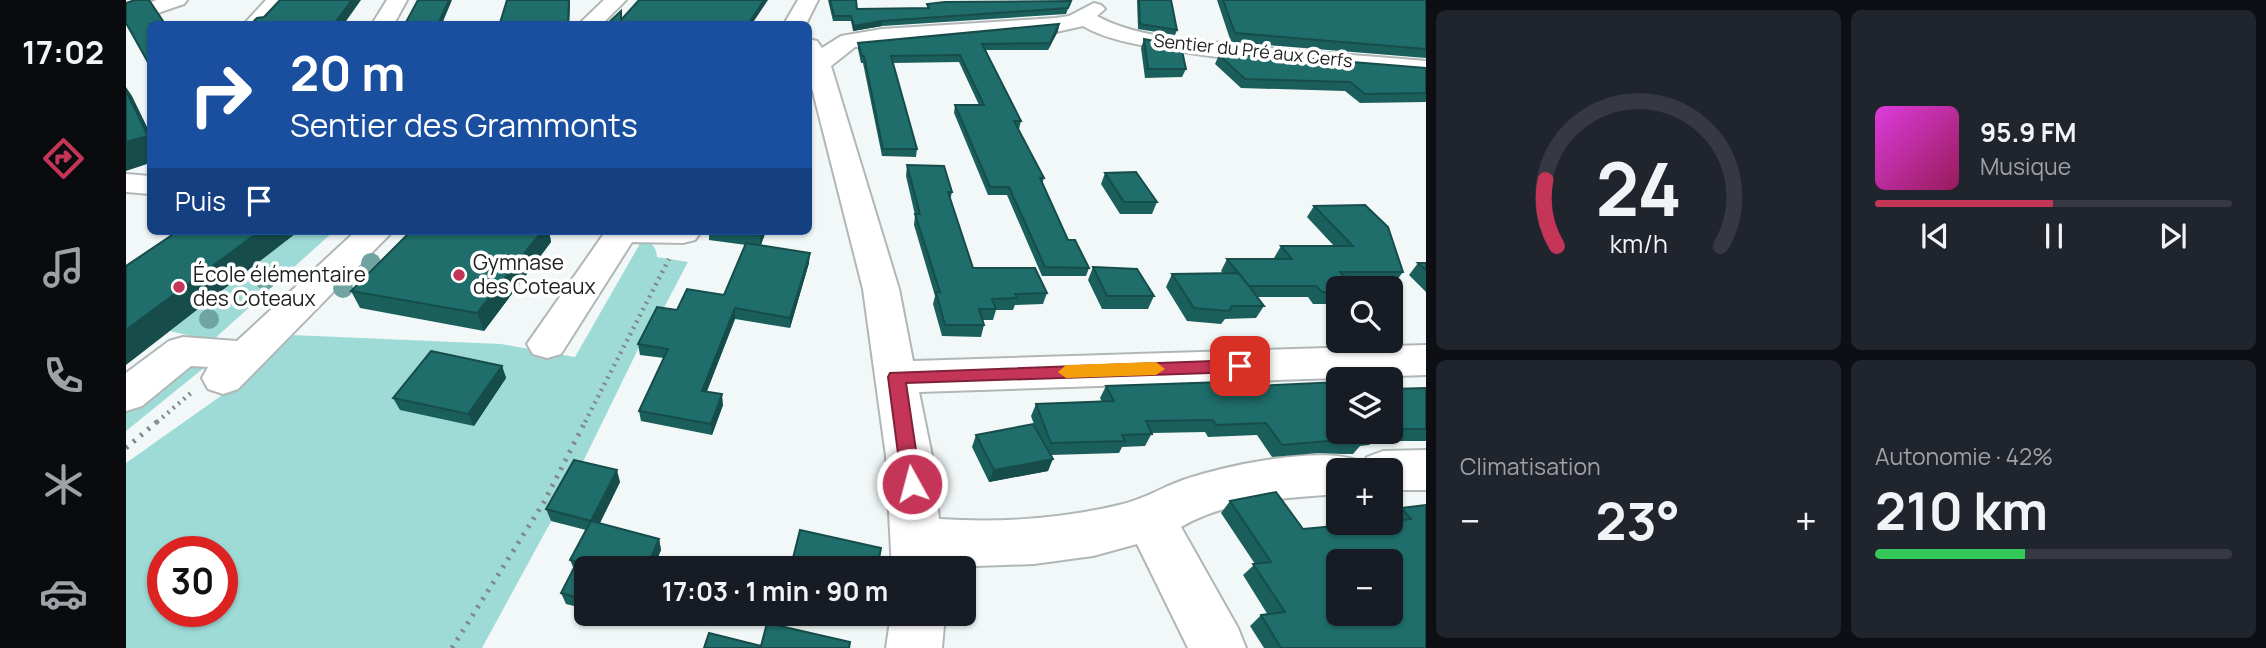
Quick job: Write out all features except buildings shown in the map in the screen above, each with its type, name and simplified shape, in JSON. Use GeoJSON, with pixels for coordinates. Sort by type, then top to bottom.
{"type":"FeatureCollection","features":[{"type":"Feature","properties":{"kind":"street"},"geometry":{"type":"LineString","coordinates":[[126,18],[177,0]]}},
{"type":"Feature","properties":{"kind":"street"},"geometry":{"type":"LineString","coordinates":[[258,21],[277,0]]}},
{"type":"Feature","properties":{"kind":"street"},"geometry":{"type":"LineString","coordinates":[[385,21],[397,0]]}},
{"type":"Feature","properties":{"kind":"street"},"geometry":{"type":"LineString","coordinates":[[584,0],[587,21]]}},
{"type":"Feature","properties":{"kind":"street"},"geometry":{"type":"LineString","coordinates":[[591,21],[616,0]]}},
{"type":"Feature","properties":{"kind":"street"},"geometry":{"type":"LineString","coordinates":[[797,21],[808,0]]}},
{"type":"Feature","properties":{"kind":"street"},"geometry":{"type":"LineString","coordinates":[[1090,9],[1056,25],[881,36],[824,46],[812,52],[878,276],[896,377],[918,554],[968,545],[1064,538],[1150,519],[1190,498],[1279,479],[1326,475]]}},
{"type":"Feature","properties":{"kind":"street","name":"Sentier du Pré aux Cerfs"},"geometry":{"type":"LineString","coordinates":[[1090,9],[1089,24],[1111,33],[1171,45],[1426,68]]}},
{"type":"Feature","properties":{"kind":"street"},"geometry":{"type":"LineString","coordinates":[[126,183],[147,185]]}},
{"type":"Feature","properties":{"kind":"street"},"geometry":{"type":"LineString","coordinates":[[127,396],[183,351],[235,367],[372,235]]}},
{"type":"Feature","properties":{"kind":"street"},"geometry":{"type":"LineString","coordinates":[[547,344],[619,235]]}},
{"type":"Feature","properties":{"kind":"street"},"geometry":{"type":"LineString","coordinates":[[644,235],[678,241]]}},
{"type":"Feature","properties":{"kind":"street"},"geometry":{"type":"LineString","coordinates":[[896,377],[1426,360]]}},
{"type":"Feature","properties":{"kind":"street"},"geometry":{"type":"LineString","coordinates":[[1403,471],[1426,470]]}},
{"type":"Feature","properties":{"kind":"street"},"geometry":{"type":"LineString","coordinates":[[1150,519],[1219,648]]}},
{"type":"Feature","properties":{"kind":"street"},"geometry":{"type":"LineString","coordinates":[[914,648],[917,626]]}},
{"type":"Feature","properties":{"kind":"path"},"geometry":{"type":"LineString","coordinates":[[452,648],[544,502],[678,241]]}},
{"type":"Feature","properties":{"kind":"path"},"geometry":{"type":"LineString","coordinates":[[126,448],[201,385],[235,367]]}},
{"type":"Feature","properties":{"kind":"shaded area"},"geometry":{"type":"Polygon","coordinates":[[[294,235],[330,235],[212,341],[170,331],[294,235]]]}},
{"type":"Feature","properties":{"kind":"shaded area"},"geometry":{"type":"Polygon","coordinates":[[[642,240],[653,246],[657,257],[688,262],[649,336],[645,335],[578,472],[482,648],[126,648],[126,463],[242,381],[292,335],[501,344],[575,357],[642,240]]]}},
{"type":"Feature","properties":{"kind":"shaded area"},"geometry":{"type":"Polygon","coordinates":[[[189,362],[205,367],[126,431],[126,410],[189,362]]]}},
{"type":"Feature","properties":{"kind":"slow traffic"},"geometry":{"type":"LineString","coordinates":[[1066,372],[1156,369]]}},
{"type":"Feature","properties":{"kind":"place","name":"Gymnase des Coteaux"},"geometry":{"type":"Point","coordinates":[459,275]}},
{"type":"Feature","properties":{"kind":"place","name":"École élémentaire des Coteaux"},"geometry":{"type":"Point","coordinates":[179,287]}},
{"type":"Feature","properties":{"kind":"route"},"geometry":{"type":"LineString","coordinates":[[912,484],[896,377],[1240,366]]}}]}
